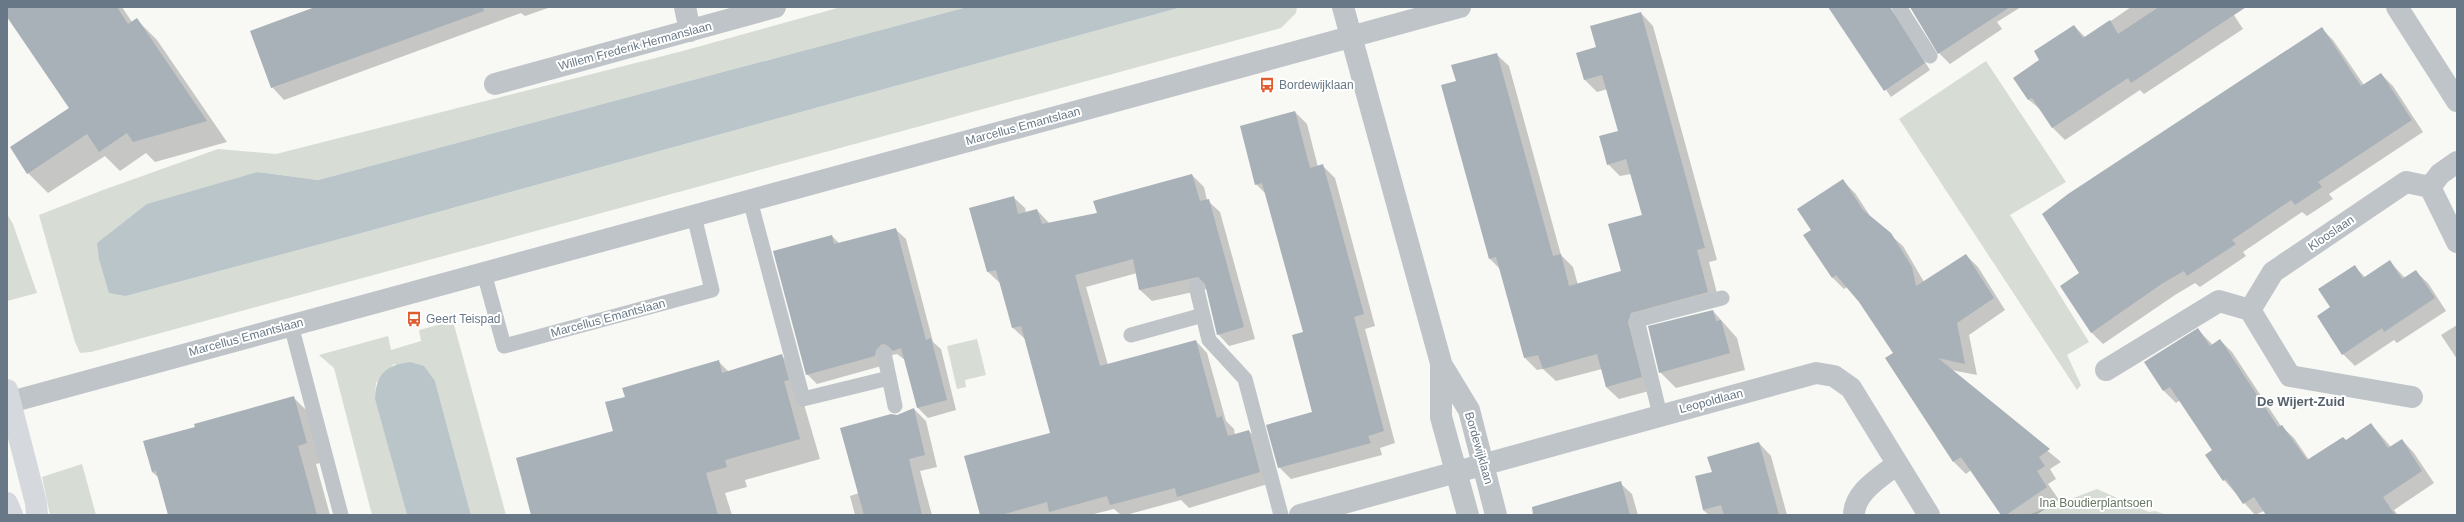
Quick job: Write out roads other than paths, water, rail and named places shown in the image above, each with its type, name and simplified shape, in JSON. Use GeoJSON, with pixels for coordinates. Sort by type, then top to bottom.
{"type":"FeatureCollection","features":[{"type":"Feature","properties":{"kind":"main road"},"geometry":{"type":"LineString","coordinates":[[8,398],[36,503],[37,515]]}},
{"type":"Feature","properties":{"kind":"main road"},"geometry":{"type":"LineString","coordinates":[[7,503],[12,515]]}},
{"type":"Feature","properties":{"kind":"street"},"geometry":{"type":"LineString","coordinates":[[685,7],[690,31]]}},
{"type":"Feature","properties":{"kind":"street","name":"Willem Frederik Hermanslaan"},"geometry":{"type":"LineString","coordinates":[[495,84],[775,7]]}},
{"type":"Feature","properties":{"kind":"street","name":"Bordewijklaan"},"geometry":{"type":"LineString","coordinates":[[1343,7],[1441,363],[1469,410],[1496,515]]}},
{"type":"Feature","properties":{"kind":"street","name":"Marcellus Emantslaan"},"geometry":{"type":"LineString","coordinates":[[8,398],[291,325],[1460,7]]}},
{"type":"Feature","properties":{"kind":"street"},"geometry":{"type":"LineString","coordinates":[[2397,7],[2457,100]]}},
{"type":"Feature","properties":{"kind":"street"},"geometry":{"type":"LineString","coordinates":[[2457,162],[2440,174],[2430,188],[2457,242]]}},
{"type":"Feature","properties":{"kind":"street","name":"Klooslaan"},"geometry":{"type":"LineString","coordinates":[[2250,310],[2273,272],[2406,182],[2430,188]]}},
{"type":"Feature","properties":{"kind":"street"},"geometry":{"type":"LineString","coordinates":[[2106,370],[2219,301],[2250,310],[2290,376],[2412,397]]}},
{"type":"Feature","properties":{"kind":"street","name":"Bordewijklaan"},"geometry":{"type":"LineString","coordinates":[[1441,363],[1441,417],[1468,515]]}},
{"type":"Feature","properties":{"kind":"street","name":"Leopoldlaan"},"geometry":{"type":"LineString","coordinates":[[1300,515],[1816,373],[1834,376],[1851,388],[1928,515]]}},
{"type":"Feature","properties":{"kind":"street"},"geometry":{"type":"LineString","coordinates":[[1854,515],[1854,506],[1865,490],[1897,464]]}},
{"type":"Feature","properties":{"kind":"lane"},"geometry":{"type":"LineString","coordinates":[[1899,7],[1930,56]]}},
{"type":"Feature","properties":{"kind":"lane"},"geometry":{"type":"LineString","coordinates":[[750,200],[803,399],[889,378]]}},
{"type":"Feature","properties":{"kind":"lane","name":"Marcellus Emantslaan"},"geometry":{"type":"LineString","coordinates":[[484,273],[504,346],[712,290],[694,216]]}},
{"type":"Feature","properties":{"kind":"lane"},"geometry":{"type":"LineString","coordinates":[[1196,286],[1209,340],[1245,379],[1281,515]]}},
{"type":"Feature","properties":{"kind":"lane"},"geometry":{"type":"LineString","coordinates":[[1660,415],[1637,320],[1722,298]]}},
{"type":"Feature","properties":{"kind":"lane"},"geometry":{"type":"LineString","coordinates":[[1131,335],[1203,315]]}},
{"type":"Feature","properties":{"kind":"lane"},"geometry":{"type":"LineString","coordinates":[[291,325],[341,515]]}},
{"type":"Feature","properties":{"kind":"lane"},"geometry":{"type":"LineString","coordinates":[[884,353],[895,406]]}},
{"type":"Feature","properties":{"kind":"place","name":"Bordewijklaan"},"geometry":{"type":"Point","coordinates":[1267,85]}},
{"type":"Feature","properties":{"kind":"place","name":"Geert Teispad"},"geometry":{"type":"Point","coordinates":[414,319]}},
{"type":"Feature","properties":{"kind":"district","name":"De Wijert-Zuid"},"geometry":{"type":"Point","coordinates":[2301,401]}},
{"type":"Feature","properties":{"kind":"park label","name":"Ina Boudierplantsoen"},"geometry":{"type":"Point","coordinates":[2096,503]}}]}
